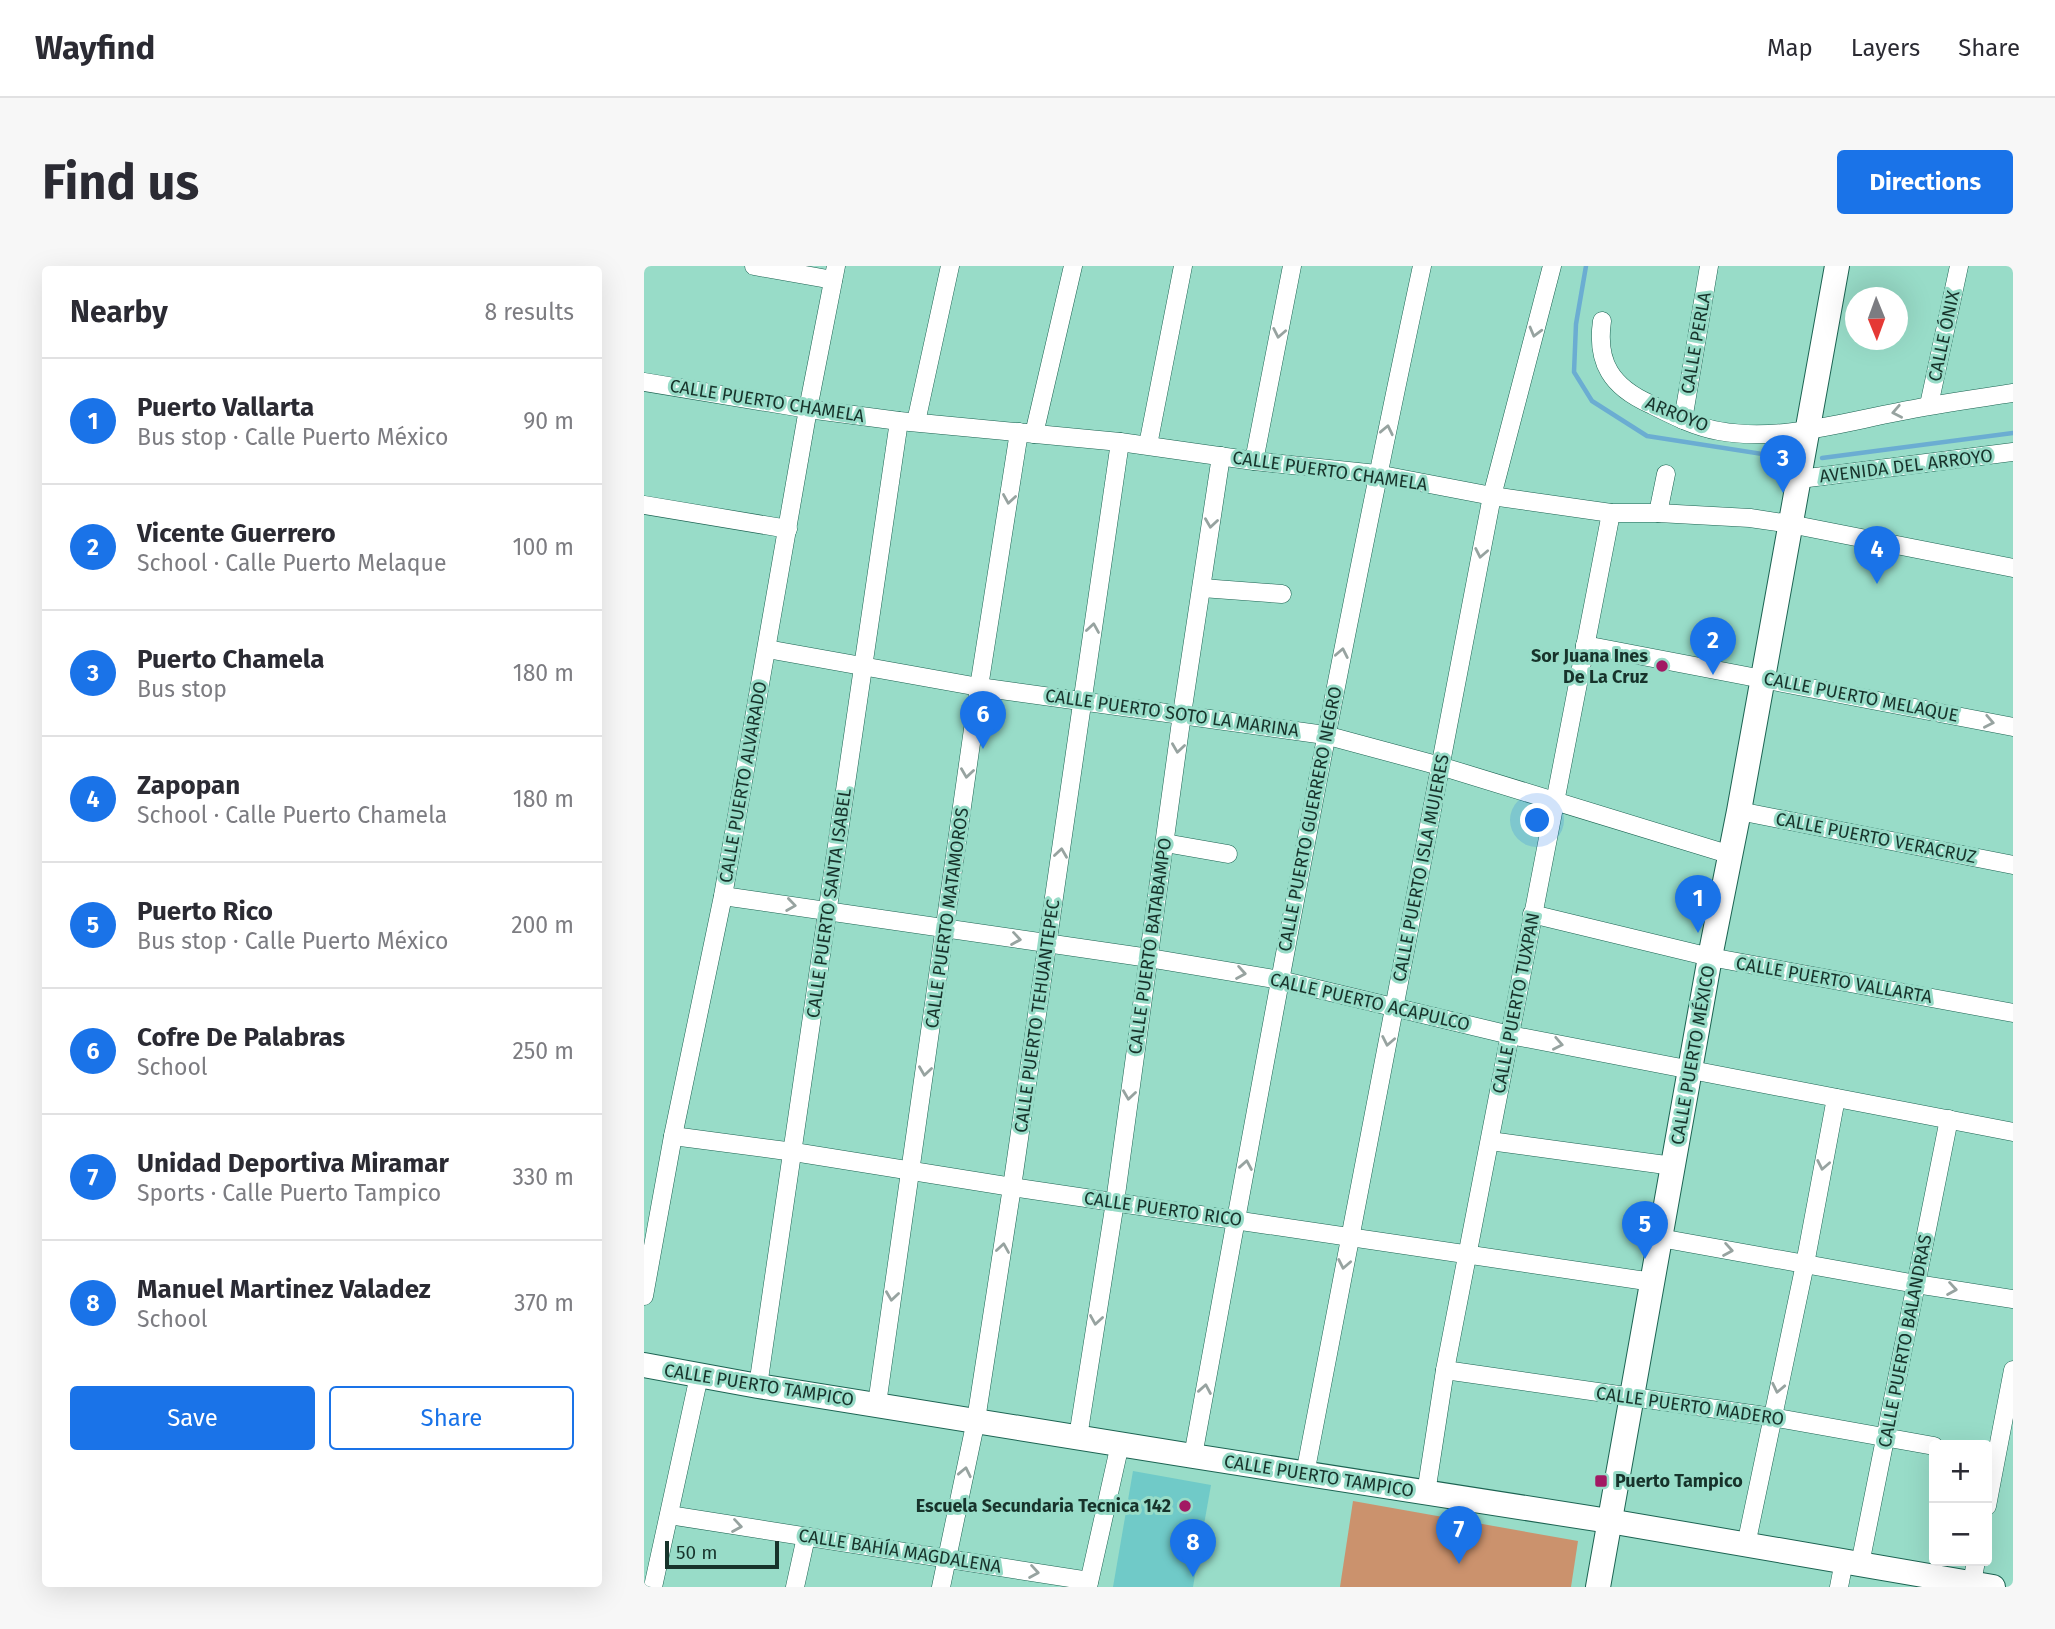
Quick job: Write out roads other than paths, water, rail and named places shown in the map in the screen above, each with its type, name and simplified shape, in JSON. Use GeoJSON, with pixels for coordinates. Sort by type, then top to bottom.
{"type":"FeatureCollection","features":[{"type":"Feature","properties":{"kind":"street"},"geometry":{"type":"LineString","coordinates":[[754,266],[834,273]]}},
{"type":"Feature","properties":{"kind":"street","name":"CALLE PUERTO SANTA ISABEL"},"geometry":{"type":"LineString","coordinates":[[758,1386],[794,1152],[862,667],[908,421],[950,266]]}},
{"type":"Feature","properties":{"kind":"street","name":"CALLE PUERTO MATAMOROS"},"geometry":{"type":"LineString","coordinates":[[877,1404],[979,687],[1027,433],[1073,266]]}},
{"type":"Feature","properties":{"kind":"street"},"geometry":{"type":"LineString","coordinates":[[1147,445],[1183,266]]}},
{"type":"Feature","properties":{"kind":"street"},"geometry":{"type":"LineString","coordinates":[[1254,461],[1292,266]]}},
{"type":"Feature","properties":{"kind":"street","name":"CALLE PUERTO GUERRERO NEGRO"},"geometry":{"type":"LineString","coordinates":[[1193,1456],[1325,735],[1422,266]]}},
{"type":"Feature","properties":{"kind":"street","name":"CALLE PUERTO ISLA MUJERES"},"geometry":{"type":"LineString","coordinates":[[1305,1474],[1492,496],[1552,266]]}},
{"type":"Feature","properties":{"kind":"street","name":"CALLE PERLA"},"geometry":{"type":"LineString","coordinates":[[1683,420],[1709,266]]}},
{"type":"Feature","properties":{"kind":"street","name":"CALLE PUERTO MÉXICO"},"geometry":{"type":"LineString","coordinates":[[1598,1587],[1837,266]]}},
{"type":"Feature","properties":{"kind":"street","name":"CALLE ÓNIX"},"geometry":{"type":"LineString","coordinates":[[1929,405],[1959,266]]}},
{"type":"Feature","properties":{"kind":"street","name":"CALLE PUERTO ALVARADO"},"geometry":{"type":"LineString","coordinates":[[644,1296],[673,1136],[723,896],[834,273]]}},
{"type":"Feature","properties":{"kind":"street","name":"ARROYO"},"geometry":{"type":"LineString","coordinates":[[1602,321],[1599,340],[1602,357],[1614,380],[1641,400],[1683,420],[1718,431],[1757,435],[1808,430]]}},
{"type":"Feature","properties":{"kind":"street","name":"CALLE PUERTO CHAMELA"},"geometry":{"type":"LineString","coordinates":[[644,382],[808,409],[1121,442],[1254,461],[1377,474],[1492,496],[1611,513],[1658,513],[1790,524],[2013,568]]}},
{"type":"Feature","properties":{"kind":"street"},"geometry":{"type":"LineString","coordinates":[[1808,430],[1929,405],[2013,393]]}},
{"type":"Feature","properties":{"kind":"street","name":"CALLE PUERTO TEHUANTEPEC"},"geometry":{"type":"LineString","coordinates":[[941,1587],[976,1420],[1121,442]]}},
{"type":"Feature","properties":{"kind":"street","name":"AVENIDA DEL ARROYO"},"geometry":{"type":"LineString","coordinates":[[1800,479],[2013,452]]}},
{"type":"Feature","properties":{"kind":"street","name":"CALLE PUERTO BATABAMPO"},"geometry":{"type":"LineString","coordinates":[[1078,1437],[1115,1202],[1182,715],[1221,456]]}},
{"type":"Feature","properties":{"kind":"street"},"geometry":{"type":"LineString","coordinates":[[1658,513],[1666,474]]}},
{"type":"Feature","properties":{"kind":"street"},"geometry":{"type":"LineString","coordinates":[[644,505],[788,529]]}},
{"type":"Feature","properties":{"kind":"street","name":"CALLE PUERTO TUXPAN"},"geometry":{"type":"LineString","coordinates":[[1426,1493],[1445,1370],[1611,513]]}},
{"type":"Feature","properties":{"kind":"street"},"geometry":{"type":"LineString","coordinates":[[1202,588],[1282,594]]}},
{"type":"Feature","properties":{"kind":"street","name":"CALLE PUERTO MELAQUE"},"geometry":{"type":"LineString","coordinates":[[1585,645],[2013,727]]}},
{"type":"Feature","properties":{"kind":"street","name":"CALLE PUERTO SOTO LA MARINA"},"geometry":{"type":"LineString","coordinates":[[767,649],[979,687],[1325,735],[1440,766],[1731,855]]}},
{"type":"Feature","properties":{"kind":"street","name":"CALLE PUERTO VERACRUZ"},"geometry":{"type":"LineString","coordinates":[[1739,811],[2013,865]]}},
{"type":"Feature","properties":{"kind":"street"},"geometry":{"type":"LineString","coordinates":[[1165,844],[1228,854]]}},
{"type":"Feature","properties":{"kind":"street","name":"CALLE PUERTO ACAPULCO"},"geometry":{"type":"LineString","coordinates":[[723,896],[828,909],[1280,980],[1510,1035],[2013,1132]]}},
{"type":"Feature","properties":{"kind":"street","name":"CALLE PUERTO VALLARTA"},"geometry":{"type":"LineString","coordinates":[[1532,914],[1710,957],[2013,1013]]}},
{"type":"Feature","properties":{"kind":"street"},"geometry":{"type":"LineString","coordinates":[[1746,1545],[1805,1264],[1836,1098]]}},
{"type":"Feature","properties":{"kind":"street","name":"CALLE PUERTO BALANDRAS"},"geometry":{"type":"LineString","coordinates":[[1839,1587],[1852,1562],[1886,1437],[1949,1119]]}},
{"type":"Feature","properties":{"kind":"street","name":"CALLE PUERTO RICO"},"geometry":{"type":"LineString","coordinates":[[673,1136],[1653,1282]]}},
{"type":"Feature","properties":{"kind":"street"},"geometry":{"type":"LineString","coordinates":[[1490,1141],[1673,1166]]}},
{"type":"Feature","properties":{"kind":"street"},"geometry":{"type":"LineString","coordinates":[[1660,1238],[1916,1284],[2013,1298]]}},
{"type":"Feature","properties":{"kind":"street","name":"CALLE PUERTO TAMPICO"},"geometry":{"type":"LineString","coordinates":[[644,1365],[758,1386],[1852,1562],[1905,1579],[1980,1577]]}},
{"type":"Feature","properties":{"kind":"street","name":"CALLE PUERTO MADERO"},"geometry":{"type":"LineString","coordinates":[[1445,1370],[1772,1417],[1929,1445]]}},
{"type":"Feature","properties":{"kind":"street"},"geometry":{"type":"LineString","coordinates":[[1988,1503],[1999,1457],[2013,1370]]}},
{"type":"Feature","properties":{"kind":"street"},"geometry":{"type":"LineString","coordinates":[[653,1587],[699,1376]]}},
{"type":"Feature","properties":{"kind":"street"},"geometry":{"type":"LineString","coordinates":[[1089,1584],[1120,1444]]}},
{"type":"Feature","properties":{"kind":"street","name":"CALLE BAHÍA MAGDALENA"},"geometry":{"type":"LineString","coordinates":[[669,1515],[1089,1584]]}},
{"type":"Feature","properties":{"kind":"street"},"geometry":{"type":"LineString","coordinates":[[795,1587],[806,1537]]}},
{"type":"Feature","properties":{"kind":"waterway"},"geometry":{"type":"LineString","coordinates":[[1586,266],[1576,324],[1574,372],[1592,401],[1647,436],[1788,458]]}},
{"type":"Feature","properties":{"kind":"waterway"},"geometry":{"type":"LineString","coordinates":[[1822,458],[2013,433]]}},
{"type":"Feature","properties":{"kind":"place","name":"Puerto Chamela"},"geometry":{"type":"Point","coordinates":[1783,493]}},
{"type":"Feature","properties":{"kind":"place","name":"Zapopan"},"geometry":{"type":"Point","coordinates":[1877,584]}},
{"type":"Feature","properties":{"kind":"place","name":"Sor Juana Ines De La Cruz"},"geometry":{"type":"Point","coordinates":[1662,666]}},
{"type":"Feature","properties":{"kind":"place","name":"Vicente Guerrero"},"geometry":{"type":"Point","coordinates":[1713,675]}},
{"type":"Feature","properties":{"kind":"place","name":"Cofre De Palabras"},"geometry":{"type":"Point","coordinates":[983,749]}},
{"type":"Feature","properties":{"kind":"place","name":"Puerto Vallarta"},"geometry":{"type":"Point","coordinates":[1698,933]}},
{"type":"Feature","properties":{"kind":"place","name":"Puerto Rico"},"geometry":{"type":"Point","coordinates":[1645,1259]}},
{"type":"Feature","properties":{"kind":"place","name":"Puerto Tampico"},"geometry":{"type":"Point","coordinates":[1601,1481]}},
{"type":"Feature","properties":{"kind":"place","name":"Escuela Secundaria Tecnica 142"},"geometry":{"type":"Point","coordinates":[1185,1506]}},
{"type":"Feature","properties":{"kind":"place","name":"Unidad Deportiva Miramar"},"geometry":{"type":"Point","coordinates":[1459,1564]}},
{"type":"Feature","properties":{"kind":"place","name":"Manuel Martinez Valadez"},"geometry":{"type":"Point","coordinates":[1193,1577]}}]}
